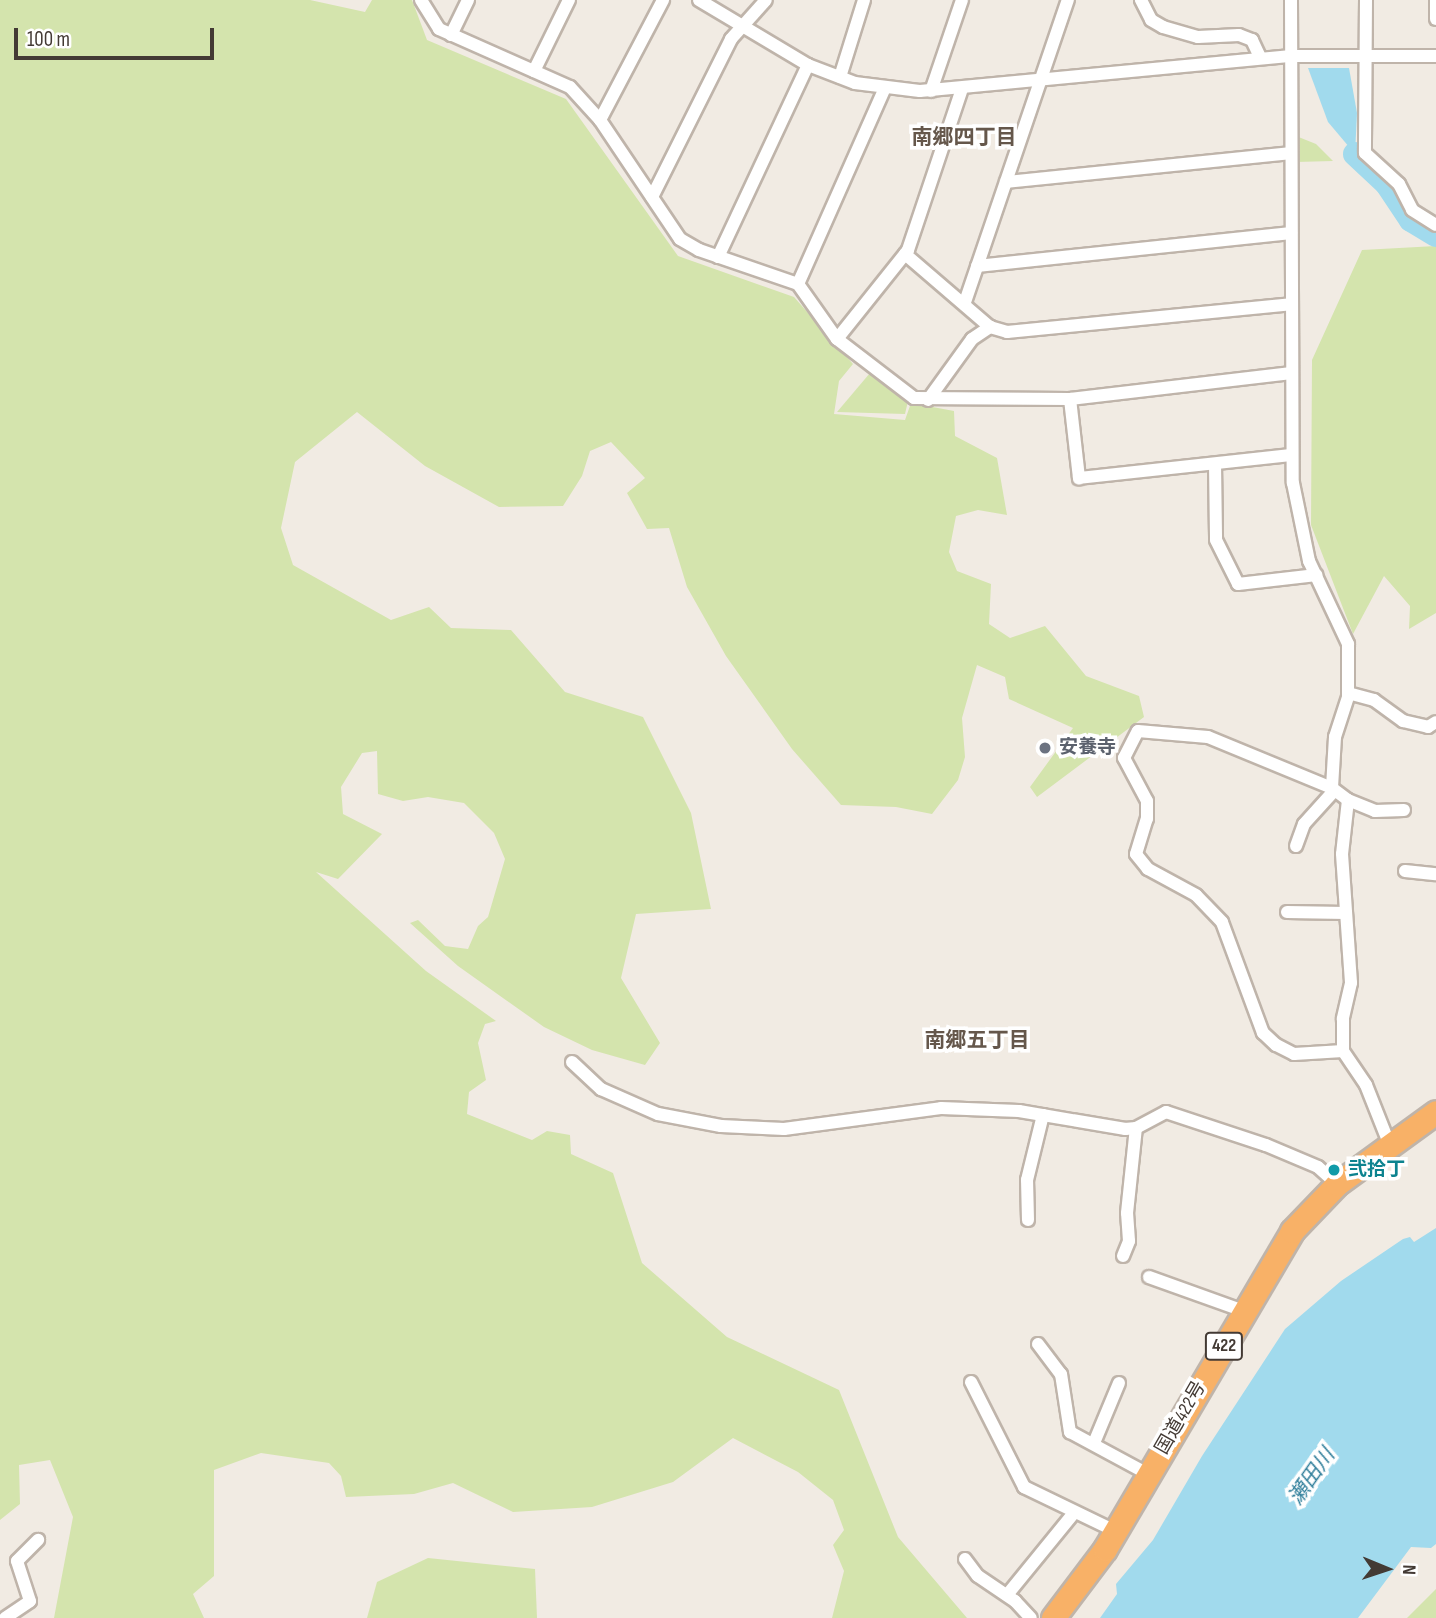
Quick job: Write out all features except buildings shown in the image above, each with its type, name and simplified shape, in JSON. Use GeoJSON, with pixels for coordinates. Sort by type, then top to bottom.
{"type":"FeatureCollection","features":[{"type":"Feature","properties":{"kind":"highway","name":"国道422号"},"geometry":{"type":"LineString","coordinates":[[1053,1618],[1115,1531],[1292,1231],[1337,1184],[1389,1143],[1436,1112]]}},
{"type":"Feature","properties":{"kind":"street"},"geometry":{"type":"LineString","coordinates":[[421,0],[439,29],[569,87],[600,120],[680,239],[718,257],[798,284],[837,339],[914,398],[1070,399],[1291,373]]}},
{"type":"Feature","properties":{"kind":"street"},"geometry":{"type":"LineString","coordinates":[[451,35],[468,0]]}},
{"type":"Feature","properties":{"kind":"street"},"geometry":{"type":"LineString","coordinates":[[534,71],[569,0]]}},
{"type":"Feature","properties":{"kind":"street"},"geometry":{"type":"LineString","coordinates":[[600,120],[663,0]]}},
{"type":"Feature","properties":{"kind":"street"},"geometry":{"type":"LineString","coordinates":[[699,0],[808,65],[840,77],[885,88],[931,91],[962,89],[1291,56],[1436,56]]}},
{"type":"Feature","properties":{"kind":"street"},"geometry":{"type":"LineString","coordinates":[[652,197],[731,39],[766,0]]}},
{"type":"Feature","properties":{"kind":"street"},"geometry":{"type":"LineString","coordinates":[[840,77],[864,0]]}},
{"type":"Feature","properties":{"kind":"street"},"geometry":{"type":"LineString","coordinates":[[931,91],[962,0]]}},
{"type":"Feature","properties":{"kind":"street"},"geometry":{"type":"LineString","coordinates":[[965,302],[1068,0]]}},
{"type":"Feature","properties":{"kind":"street"},"geometry":{"type":"LineString","coordinates":[[1141,0],[1151,20],[1163,27],[1198,37],[1239,35],[1252,40],[1259,55]]}},
{"type":"Feature","properties":{"kind":"street"},"geometry":{"type":"LineString","coordinates":[[1291,0],[1293,483],[1316,575],[1348,643],[1348,693],[1335,737],[1332,790],[1304,824],[1296,846]]}},
{"type":"Feature","properties":{"kind":"street"},"geometry":{"type":"LineString","coordinates":[[1366,0],[1365,153],[1399,184],[1412,210],[1436,225]]}},
{"type":"Feature","properties":{"kind":"street"},"geometry":{"type":"LineString","coordinates":[[1436,0],[1436,19]]}},
{"type":"Feature","properties":{"kind":"street"},"geometry":{"type":"LineString","coordinates":[[718,257],[808,65]]}},
{"type":"Feature","properties":{"kind":"street"},"geometry":{"type":"LineString","coordinates":[[798,284],[885,88]]}},
{"type":"Feature","properties":{"kind":"street"},"geometry":{"type":"LineString","coordinates":[[837,339],[905,254],[962,89]]}},
{"type":"Feature","properties":{"kind":"street"},"geometry":{"type":"LineString","coordinates":[[1006,182],[1291,153]]}},
{"type":"Feature","properties":{"kind":"street"},"geometry":{"type":"LineString","coordinates":[[977,266],[1291,233]]}},
{"type":"Feature","properties":{"kind":"street"},"geometry":{"type":"LineString","coordinates":[[905,254],[965,302],[990,327],[1007,332],[1291,304]]}},
{"type":"Feature","properties":{"kind":"street"},"geometry":{"type":"LineString","coordinates":[[928,400],[972,339],[990,327]]}},
{"type":"Feature","properties":{"kind":"street"},"geometry":{"type":"LineString","coordinates":[[1070,399],[1079,478],[1292,455]]}},
{"type":"Feature","properties":{"kind":"street"},"geometry":{"type":"LineString","coordinates":[[1215,464],[1216,540],[1238,584],[1316,575]]}},
{"type":"Feature","properties":{"kind":"street"},"geometry":{"type":"LineString","coordinates":[[1348,693],[1374,700],[1403,721],[1431,727],[1436,722]]}},
{"type":"Feature","properties":{"kind":"street"},"geometry":{"type":"LineString","coordinates":[[1343,1051],[1294,1054],[1263,1033],[1222,922],[1196,895],[1148,869],[1136,854],[1147,819],[1147,801],[1124,758],[1138,731],[1192,733],[1332,790],[1375,811],[1404,810]]}},
{"type":"Feature","properties":{"kind":"street"},"geometry":{"type":"LineString","coordinates":[[1348,800],[1342,854],[1351,984],[1343,1020],[1343,1051],[1366,1085],[1389,1143]]}},
{"type":"Feature","properties":{"kind":"street"},"geometry":{"type":"LineString","coordinates":[[1405,871],[1436,874]]}},
{"type":"Feature","properties":{"kind":"street"},"geometry":{"type":"LineString","coordinates":[[1287,912],[1346,913]]}},
{"type":"Feature","properties":{"kind":"street"},"geometry":{"type":"LineString","coordinates":[[572,1062],[601,1089],[658,1114],[721,1126],[784,1129],[941,1108],[1043,1115],[1104,1127],[1136,1128],[1166,1112],[1184,1115],[1318,1167],[1337,1184]]}},
{"type":"Feature","properties":{"kind":"street"},"geometry":{"type":"LineString","coordinates":[[1028,1220],[1027,1180],[1043,1115]]}},
{"type":"Feature","properties":{"kind":"street"},"geometry":{"type":"LineString","coordinates":[[1123,1256],[1129,1241],[1127,1213],[1136,1128]]}},
{"type":"Feature","properties":{"kind":"street"},"geometry":{"type":"LineString","coordinates":[[1149,1277],[1244,1311]]}},
{"type":"Feature","properties":{"kind":"street"},"geometry":{"type":"LineString","coordinates":[[1038,1344],[1061,1374],[1070,1432],[1148,1474]]}},
{"type":"Feature","properties":{"kind":"street"},"geometry":{"type":"LineString","coordinates":[[971,1382],[1024,1487],[1073,1514],[1115,1531]]}},
{"type":"Feature","properties":{"kind":"street"},"geometry":{"type":"LineString","coordinates":[[1094,1443],[1118,1382]]}},
{"type":"Feature","properties":{"kind":"street"},"geometry":{"type":"LineString","coordinates":[[1007,1595],[1073,1514]]}},
{"type":"Feature","properties":{"kind":"street"},"geometry":{"type":"LineString","coordinates":[[5,1618],[30,1601],[17,1561],[38,1539]]}},
{"type":"Feature","properties":{"kind":"street"},"geometry":{"type":"LineString","coordinates":[[965,1559],[978,1576],[1007,1595],[1031,1618]]}},
{"type":"Feature","properties":{"kind":"green space"},"geometry":{"type":"Polygon","coordinates":[[[0,0],[310,0],[365,12],[372,0],[412,0],[427,40],[566,99],[678,256],[794,297],[853,364],[839,381],[834,414],[905,420],[911,403],[954,411],[955,436],[997,458],[1007,515],[978,510],[956,516],[949,552],[957,571],[991,584],[989,624],[1010,638],[1045,626],[1086,676],[1139,696],[1144,717],[1037,797],[1030,787],[1073,728],[1009,699],[1005,677],[977,665],[962,718],[965,757],[958,780],[932,814],[896,807],[841,805],[792,749],[726,656],[687,587],[669,528],[647,529],[627,493],[645,478],[611,442],[590,451],[582,476],[563,506],[499,507],[425,466],[357,412],[295,462],[281,528],[293,565],[391,620],[429,607],[451,628],[511,630],[565,692],[643,717],[691,813],[711,909],[636,914],[621,978],[660,1043],[645,1065],[592,1050],[544,1027],[458,966],[410,923],[418,920],[445,946],[468,949],[478,926],[488,917],[505,859],[494,833],[464,803],[428,797],[403,801],[378,794],[377,751],[362,753],[341,787],[343,814],[382,834],[338,879],[316,872],[426,971],[496,1021],[485,1024],[478,1043],[486,1080],[469,1092],[467,1114],[532,1140],[547,1131],[570,1135],[571,1154],[613,1173],[642,1263],[727,1337],[839,1390],[898,1537],[967,1618],[832,1618],[844,1571],[833,1545],[844,1530],[833,1500],[798,1472],[733,1438],[673,1482],[592,1507],[513,1512],[453,1483],[414,1494],[346,1497],[341,1476],[329,1463],[261,1453],[214,1470],[214,1576],[193,1594],[204,1618],[54,1618],[73,1517],[50,1460],[19,1465],[20,1504],[0,1520],[0,0]]]}},
{"type":"Feature","properties":{"kind":"green space"},"geometry":{"type":"Polygon","coordinates":[[[1296,136],[1316,144],[1333,161],[1296,162],[1296,136]]]}},
{"type":"Feature","properties":{"kind":"green space"},"geometry":{"type":"Polygon","coordinates":[[[1436,246],[1436,613],[1409,629],[1410,606],[1384,576],[1353,634],[1311,525],[1312,360],[1362,250],[1436,246]]]}},
{"type":"Feature","properties":{"kind":"green space"},"geometry":{"type":"Polygon","coordinates":[[[870,373],[908,401],[905,414],[837,412],[870,373]]]}},
{"type":"Feature","properties":{"kind":"green space"},"geometry":{"type":"Polygon","coordinates":[[[428,1558],[535,1569],[537,1618],[367,1618],[377,1582],[428,1558]]]}},
{"type":"Feature","properties":{"kind":"green space"},"geometry":{"type":"Polygon","coordinates":[[[1436,1589],[1436,1618],[1407,1618],[1436,1589]]]}},
{"type":"Feature","properties":{"kind":"water"},"geometry":{"type":"Polygon","coordinates":[[[1308,68],[1349,68],[1357,113],[1355,154],[1328,122],[1308,68]]]}},
{"type":"Feature","properties":{"kind":"water","name":"瀬田川"},"geometry":{"type":"Polygon","coordinates":[[[1436,1228],[1436,1544],[1431,1548],[1411,1547],[1358,1618],[1100,1618],[1117,1594],[1116,1584],[1153,1540],[1202,1456],[1285,1329],[1341,1281],[1403,1239],[1410,1237],[1414,1242],[1436,1228]]]}},
{"type":"Feature","properties":{"kind":"waterway"},"geometry":{"type":"LineString","coordinates":[[1355,154],[1387,184],[1411,220],[1436,235]]}},
{"type":"Feature","properties":{"kind":"place","name":"安養寺"},"geometry":{"type":"Point","coordinates":[1045,748]}},
{"type":"Feature","properties":{"kind":"place","name":"弐拾丁"},"geometry":{"type":"Point","coordinates":[1334,1170]}},
{"type":"Feature","properties":{"kind":"district","name":"南郷四丁目"},"geometry":{"type":"Point","coordinates":[964,138]}},
{"type":"Feature","properties":{"kind":"district","name":"南郷五丁目"},"geometry":{"type":"Point","coordinates":[977,1041]}}]}
